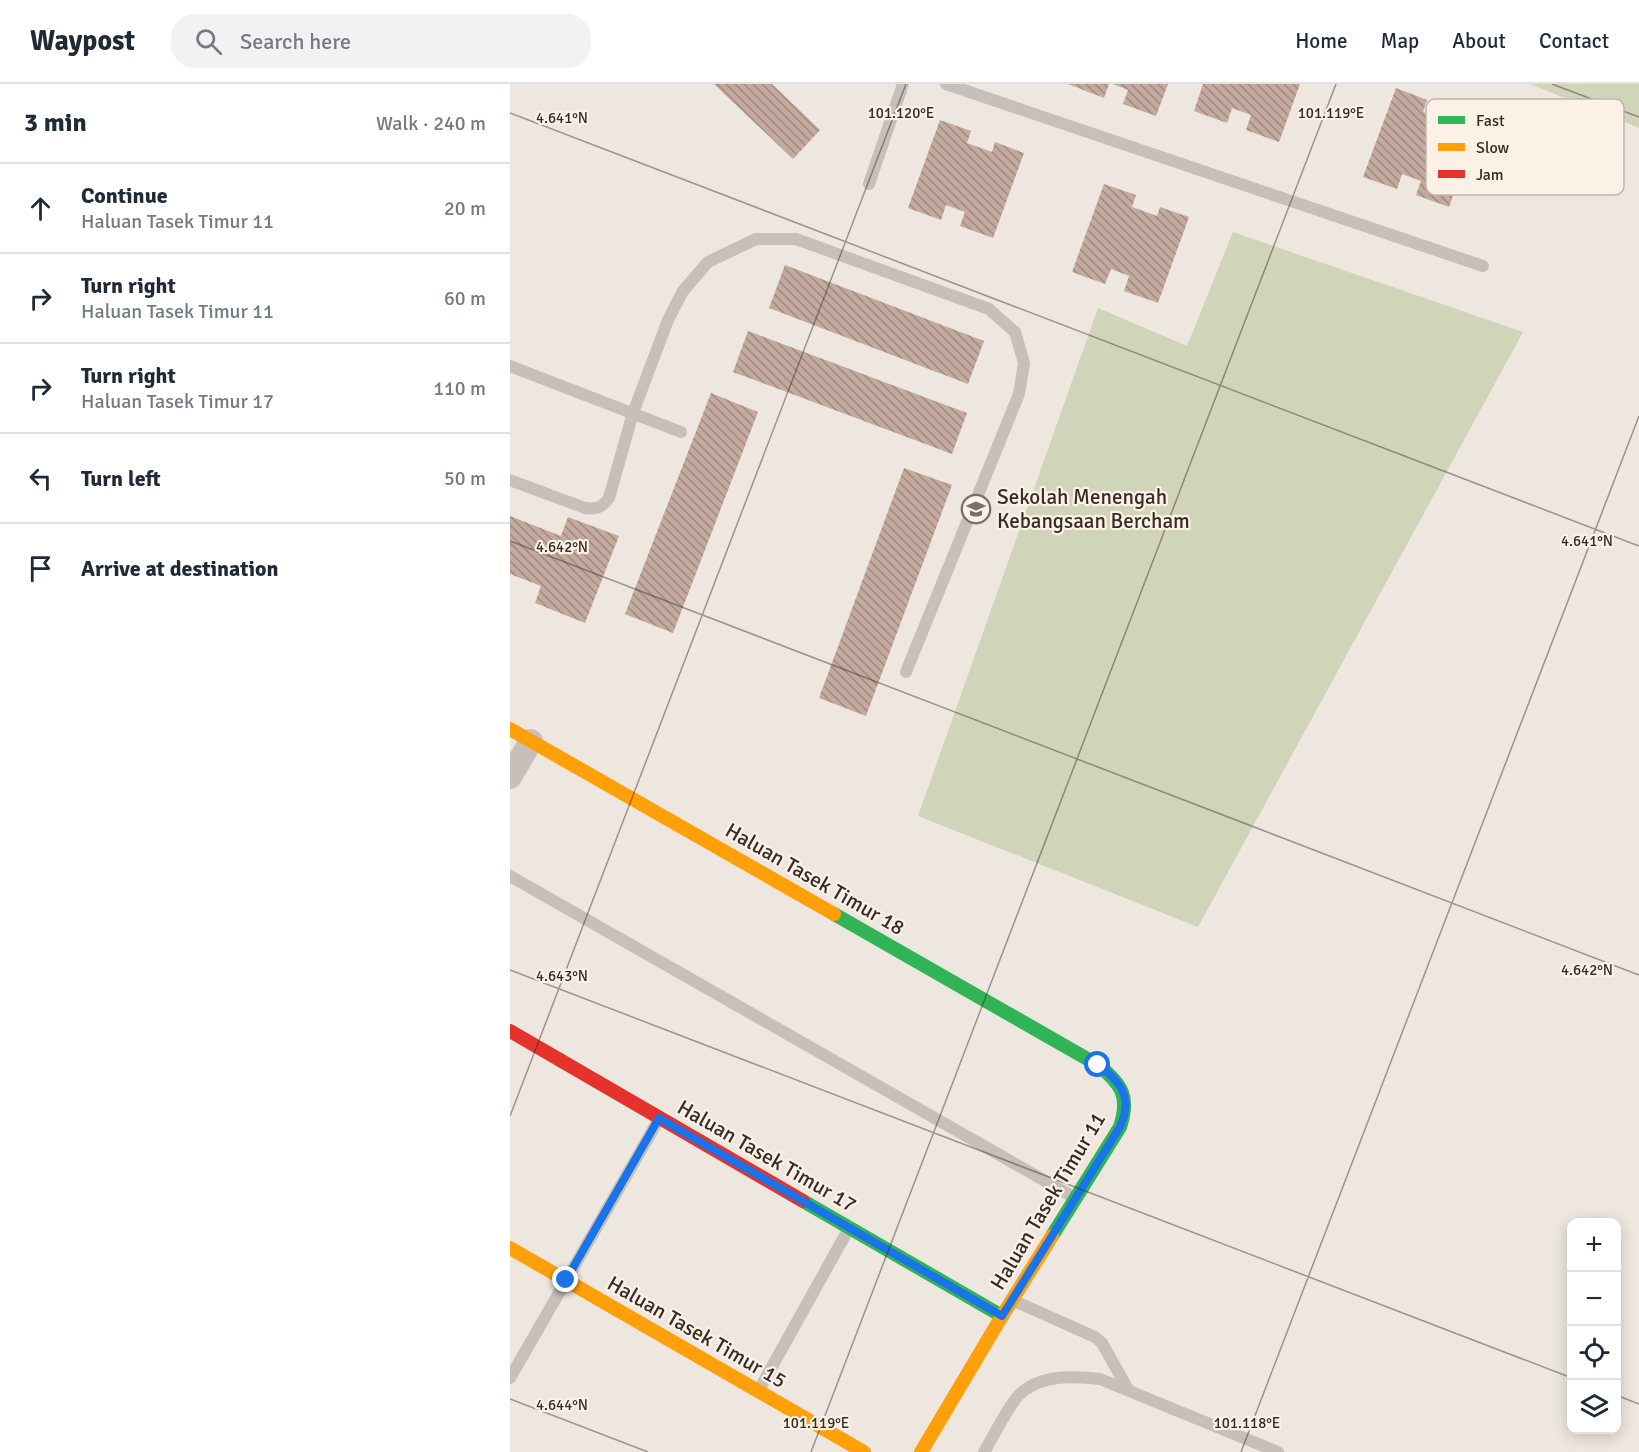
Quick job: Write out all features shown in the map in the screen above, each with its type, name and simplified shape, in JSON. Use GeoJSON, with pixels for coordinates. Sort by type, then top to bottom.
{"type":"FeatureCollection","features":[{"type":"Feature","properties":{"kind":"street","name":"Haluan Tasek Timur 18"},"geometry":{"type":"LineString","coordinates":[[510,729],[1098,1065]]}},
{"type":"Feature","properties":{"kind":"street"},"geometry":{"type":"LineString","coordinates":[[510,777],[531,741]]}},
{"type":"Feature","properties":{"kind":"street","name":"Haluan Tasek Timur 17"},"geometry":{"type":"LineString","coordinates":[[510,1031],[1002,1316]]}},
{"type":"Feature","properties":{"kind":"street","name":"Haluan Tasek Timur 11"},"geometry":{"type":"LineString","coordinates":[[921,1452],[1002,1316],[1120,1127],[1126,1108],[1123,1090],[1110,1073],[1098,1065]]}},
{"type":"Feature","properties":{"kind":"street","name":"Haluan Tasek Timur 15"},"geometry":{"type":"LineString","coordinates":[[510,1248],[864,1452]]}},
{"type":"Feature","properties":{"kind":"lane"},"geometry":{"type":"LineString","coordinates":[[869,184],[903,84]]}},
{"type":"Feature","properties":{"kind":"lane"},"geometry":{"type":"LineString","coordinates":[[946,84],[1483,266]]}},
{"type":"Feature","properties":{"kind":"lane"},"geometry":{"type":"LineString","coordinates":[[510,480],[585,508],[592,509],[605,504],[609,498],[633,413],[668,320],[683,291],[708,262],[756,239],[796,239],[989,309],[1016,332],[1024,363],[1019,394],[906,672]]}},
{"type":"Feature","properties":{"kind":"lane"},"geometry":{"type":"LineString","coordinates":[[510,366],[681,432]]}},
{"type":"Feature","properties":{"kind":"lane"},"geometry":{"type":"LineString","coordinates":[[510,876],[1076,1198]]}},
{"type":"Feature","properties":{"kind":"lane"},"geometry":{"type":"LineString","coordinates":[[510,1378],[659,1118]]}},
{"type":"Feature","properties":{"kind":"lane"},"geometry":{"type":"LineString","coordinates":[[759,1392],[849,1228]]}},
{"type":"Feature","properties":{"kind":"lane"},"geometry":{"type":"LineString","coordinates":[[1012,1300],[1095,1337],[1102,1343],[1129,1391]]}},
{"type":"Feature","properties":{"kind":"lane"},"geometry":{"type":"LineString","coordinates":[[984,1452],[1019,1395],[1034,1385],[1051,1379],[1076,1376],[1100,1379],[1278,1452]]}},
{"type":"Feature","properties":{"kind":"green space"},"geometry":{"type":"Polygon","coordinates":[[[1530,84],[1639,84],[1639,128],[1624,122],[1624,99],[1567,99],[1530,84]]]}},
{"type":"Feature","properties":{"kind":"green space"},"geometry":{"type":"Polygon","coordinates":[[[1233,232],[1523,332],[1198,927],[918,816],[1098,308],[1187,346],[1233,232]]]}},
{"type":"Feature","properties":{"kind":"building"},"geometry":{"type":"Polygon","coordinates":[[[714,84],[772,84],[820,130],[793,159],[714,84]]]}},
{"type":"Feature","properties":{"kind":"building"},"geometry":{"type":"Polygon","coordinates":[[[1068,84],[1109,84],[1104,98],[1068,84]]]}},
{"type":"Feature","properties":{"kind":"building"},"geometry":{"type":"Polygon","coordinates":[[[1113,84],[1168,84],[1156,116],[1123,104],[1128,90],[1113,84]]]}},
{"type":"Feature","properties":{"kind":"building"},"geometry":{"type":"Polygon","coordinates":[[[1203,84],[1300,84],[1279,142],[1246,130],[1251,115],[1232,108],[1227,123],[1194,111],[1203,84]]]}},
{"type":"Feature","properties":{"kind":"building"},"geometry":{"type":"Polygon","coordinates":[[[1396,88],[1426,100],[1423,112],[1426,113],[1426,195],[1453,195],[1449,207],[1416,195],[1421,181],[1402,174],[1397,189],[1363,177],[1396,88]]]}},
{"type":"Feature","properties":{"kind":"building"},"geometry":{"type":"Polygon","coordinates":[[[940,120],[971,131],[967,143],[992,152],[995,142],[1024,153],[993,238],[960,226],[965,212],[946,205],[941,220],[908,208],[940,120]]]}},
{"type":"Feature","properties":{"kind":"building"},"geometry":{"type":"Polygon","coordinates":[[[1104,184],[1136,195],[1132,207],[1157,216],[1160,207],[1189,217],[1158,303],[1124,291],[1129,276],[1111,269],[1105,284],[1072,272],[1104,184]]]}},
{"type":"Feature","properties":{"kind":"building"},"geometry":{"type":"Polygon","coordinates":[[[785,265],[984,341],[968,384],[769,308],[785,265]]]}},
{"type":"Feature","properties":{"kind":"building"},"geometry":{"type":"Polygon","coordinates":[[[748,331],[967,413],[952,454],[733,372],[748,331]]]}},
{"type":"Feature","properties":{"kind":"building"},"geometry":{"type":"Polygon","coordinates":[[[711,393],[758,412],[673,633],[625,614],[711,393]]]}},
{"type":"Feature","properties":{"kind":"building"},"geometry":{"type":"Polygon","coordinates":[[[904,468],[952,485],[866,716],[819,698],[904,468]]]}},
{"type":"Feature","properties":{"kind":"building"},"geometry":{"type":"Polygon","coordinates":[[[510,516],[561,536],[568,517],[619,536],[585,623],[535,603],[541,586],[510,574],[510,516]]]}},
{"type":"Feature","properties":{"kind":"traffic: fast"},"geometry":{"type":"LineString","coordinates":[[834,914],[1098,1065],[1118,1085],[1124,1099],[1120,1127],[1052,1236]]}},
{"type":"Feature","properties":{"kind":"traffic: fast"},"geometry":{"type":"LineString","coordinates":[[803,1201],[1002,1316]]}},
{"type":"Feature","properties":{"kind":"traffic: slow"},"geometry":{"type":"LineString","coordinates":[[510,729],[834,914]]}},
{"type":"Feature","properties":{"kind":"traffic: slow"},"geometry":{"type":"LineString","coordinates":[[921,1452],[1052,1236]]}},
{"type":"Feature","properties":{"kind":"traffic: slow"},"geometry":{"type":"LineString","coordinates":[[510,1248],[864,1452]]}},
{"type":"Feature","properties":{"kind":"traffic: jam"},"geometry":{"type":"LineString","coordinates":[[510,1031],[803,1201]]}},
{"type":"Feature","properties":{"kind":"place","name":"Sekolah Menengah Kebangsaan Bercham"},"geometry":{"type":"Point","coordinates":[976,509]}},
{"type":"Feature","properties":{"kind":"route"},"geometry":{"type":"LineString","coordinates":[[566,1280],[659,1118],[1002,1316],[1120,1127],[1124,1117],[1126,1108],[1123,1090],[1110,1073],[1098,1065]]}}]}
